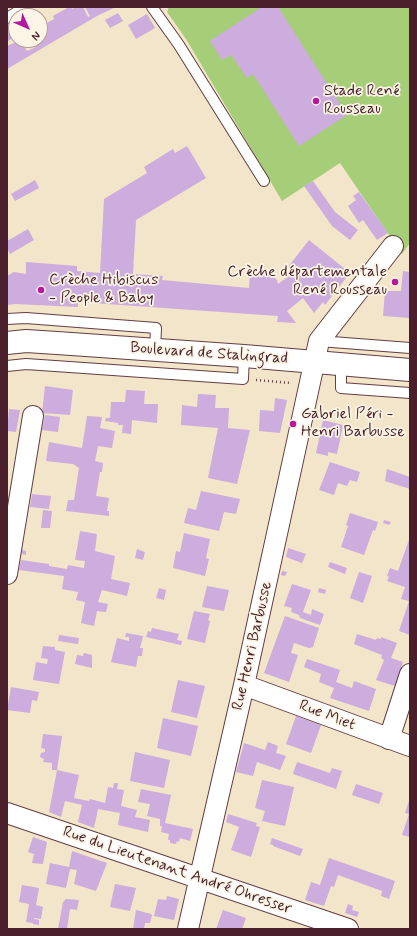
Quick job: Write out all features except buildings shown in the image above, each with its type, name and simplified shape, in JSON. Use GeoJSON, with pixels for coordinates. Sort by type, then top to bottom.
{"type":"FeatureCollection","features":[{"type":"Feature","properties":{"kind":"main road","name":"Boulevard de Stalingrad"},"geometry":{"type":"LineString","coordinates":[[7,343],[26,341],[244,356],[317,352],[341,364],[410,370]]}},
{"type":"Feature","properties":{"kind":"street"},"geometry":{"type":"LineString","coordinates":[[317,352],[393,246]]}},
{"type":"Feature","properties":{"kind":"street","name":"Rue Henri Barbusse"},"geometry":{"type":"LineString","coordinates":[[188,929],[244,685],[317,352]]}},
{"type":"Feature","properties":{"kind":"street"},"geometry":{"type":"LineString","coordinates":[[7,574],[33,416]]}},
{"type":"Feature","properties":{"kind":"street"},"geometry":{"type":"LineString","coordinates":[[389,739],[410,674]]}},
{"type":"Feature","properties":{"kind":"street","name":"Rue Miet"},"geometry":{"type":"LineString","coordinates":[[244,685],[410,746]]}},
{"type":"Feature","properties":{"kind":"street","name":"Rue du Lieutenant André Ohresser"},"geometry":{"type":"LineString","coordinates":[[7,813],[348,929]]}},
{"type":"Feature","properties":{"kind":"lane"},"geometry":{"type":"LineString","coordinates":[[7,18],[25,7]]}},
{"type":"Feature","properties":{"kind":"lane"},"geometry":{"type":"LineString","coordinates":[[152,7],[179,45],[264,181]]}},
{"type":"Feature","properties":{"kind":"lane"},"geometry":{"type":"LineString","coordinates":[[7,319],[26,318],[156,328],[155,350]]}},
{"type":"Feature","properties":{"kind":"lane"},"geometry":{"type":"LineString","coordinates":[[317,352],[410,348]]}},
{"type":"Feature","properties":{"kind":"lane"},"geometry":{"type":"LineString","coordinates":[[7,366],[26,364],[243,380],[244,356]]}},
{"type":"Feature","properties":{"kind":"lane"},"geometry":{"type":"LineString","coordinates":[[341,364],[341,388],[410,393]]}},
{"type":"Feature","properties":{"kind":"green space","name":"Stade René Rousseau"},"geometry":{"type":"Polygon","coordinates":[[[169,7],[410,7],[410,243],[402,254],[340,163],[282,201],[186,39],[167,12],[169,7]]]}},
{"type":"Feature","properties":{"kind":"place","name":"Stade René Rousseau"},"geometry":{"type":"Point","coordinates":[316,101]}},
{"type":"Feature","properties":{"kind":"place","name":"Crèche départementale René Rousseau"},"geometry":{"type":"Point","coordinates":[395,282]}},
{"type":"Feature","properties":{"kind":"place","name":"Crèche Hibiscus - People & Baby"},"geometry":{"type":"Point","coordinates":[41,290]}},
{"type":"Feature","properties":{"kind":"place","name":"Gabriel Péri - Henri Barbusse"},"geometry":{"type":"Point","coordinates":[293,424]}}]}
